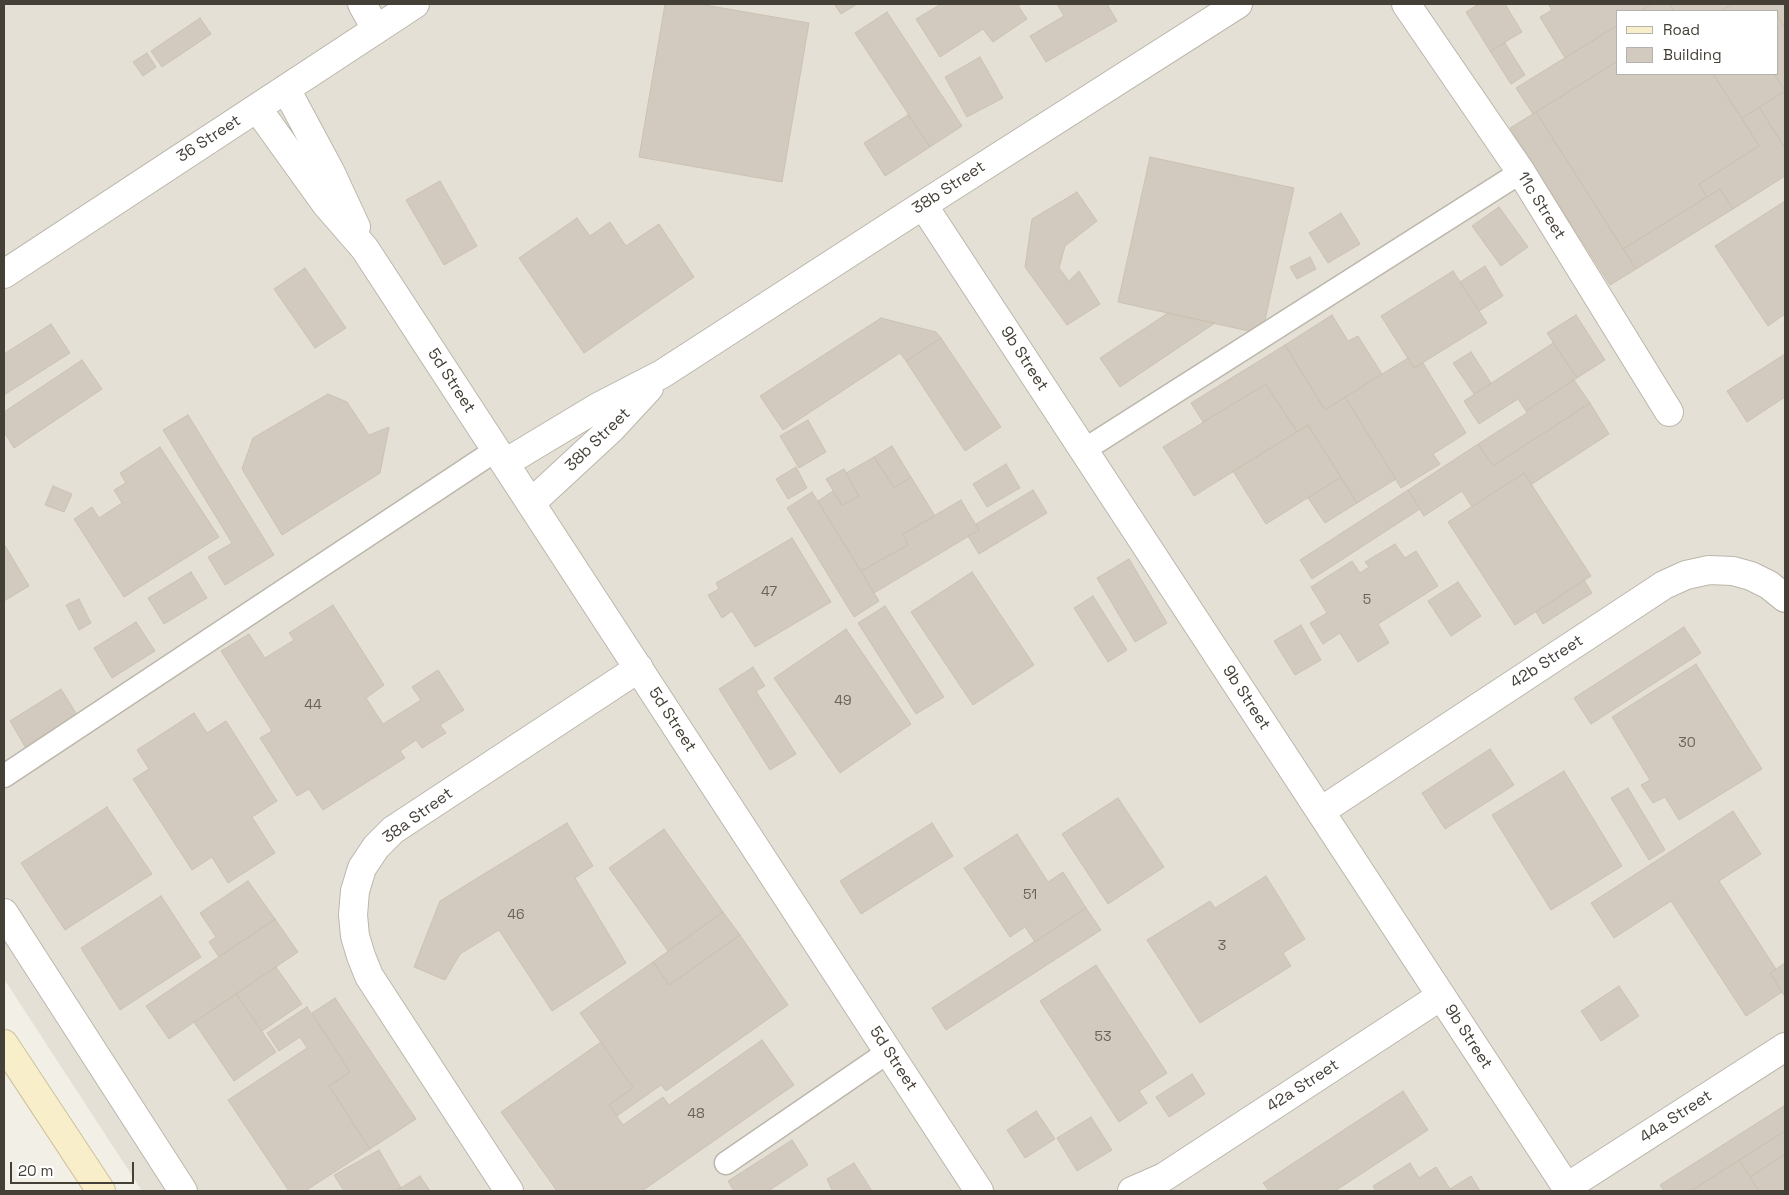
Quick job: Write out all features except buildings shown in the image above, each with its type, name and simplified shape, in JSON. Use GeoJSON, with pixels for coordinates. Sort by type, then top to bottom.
{"type":"FeatureCollection","features":[{"type":"Feature","properties":{"kind":"main road"},"geometry":{"type":"LineString","coordinates":[[4,1044],[100,1191]]}},
{"type":"Feature","properties":{"kind":"street"},"geometry":{"type":"LineString","coordinates":[[362,4],[376,29]]}},
{"type":"Feature","properties":{"kind":"street","name":"36 Street"},"geometry":{"type":"LineString","coordinates":[[4,274],[415,4]]}},
{"type":"Feature","properties":{"kind":"street","name":"38b Street"},"geometry":{"type":"LineString","coordinates":[[500,457],[662,374],[923,204],[1238,4]]}},
{"type":"Feature","properties":{"kind":"street","name":"11c Street"},"geometry":{"type":"LineString","coordinates":[[1406,4],[1521,172],[1669,412]]}},
{"type":"Feature","properties":{"kind":"street","name":"5d Street"},"geometry":{"type":"LineString","coordinates":[[286,89],[330,171],[365,249]]}},
{"type":"Feature","properties":{"kind":"street","name":"5d Street"},"geometry":{"type":"LineString","coordinates":[[257,108],[326,204],[365,249],[979,1191]]}},
{"type":"Feature","properties":{"kind":"street","name":"9b Street"},"geometry":{"type":"LineString","coordinates":[[923,204],[1568,1189]]}},
{"type":"Feature","properties":{"kind":"street","name":"38b Street"},"geometry":{"type":"LineString","coordinates":[[531,503],[611,429],[662,374]]}},
{"type":"Feature","properties":{"kind":"street","name":"42b Street"},"geometry":{"type":"LineString","coordinates":[[1321,811],[1664,585],[1686,575],[1709,570],[1733,571],[1751,576],[1769,585],[1785,598]]}},
{"type":"Feature","properties":{"kind":"street","name":"38a Street"},"geometry":{"type":"LineString","coordinates":[[509,1191],[370,976],[360,956],[355,936],[353,915],[355,891],[362,868],[376,847],[393,830],[639,668]]}},
{"type":"Feature","properties":{"kind":"street"},"geometry":{"type":"LineString","coordinates":[[4,913],[183,1191]]}},
{"type":"Feature","properties":{"kind":"street","name":"42a Street"},"geometry":{"type":"LineString","coordinates":[[1132,1191],[1157,1184],[1441,996]]}},
{"type":"Feature","properties":{"kind":"street","name":"44a Street"},"geometry":{"type":"LineString","coordinates":[[1568,1189],[1785,1048]]}},
{"type":"Feature","properties":{"kind":"lane"},"geometry":{"type":"LineString","coordinates":[[1084,450],[1521,172]]}},
{"type":"Feature","properties":{"kind":"lane"},"geometry":{"type":"LineString","coordinates":[[4,776],[500,457]]}},
{"type":"Feature","properties":{"kind":"lane"},"geometry":{"type":"LineString","coordinates":[[726,1163],[888,1052]]}},
{"type":"Feature","properties":{"kind":"shaded area"},"geometry":{"type":"Polygon","coordinates":[[[4,4],[1785,4],[1785,1191],[142,1191],[4,979],[4,4]]]}}]}
